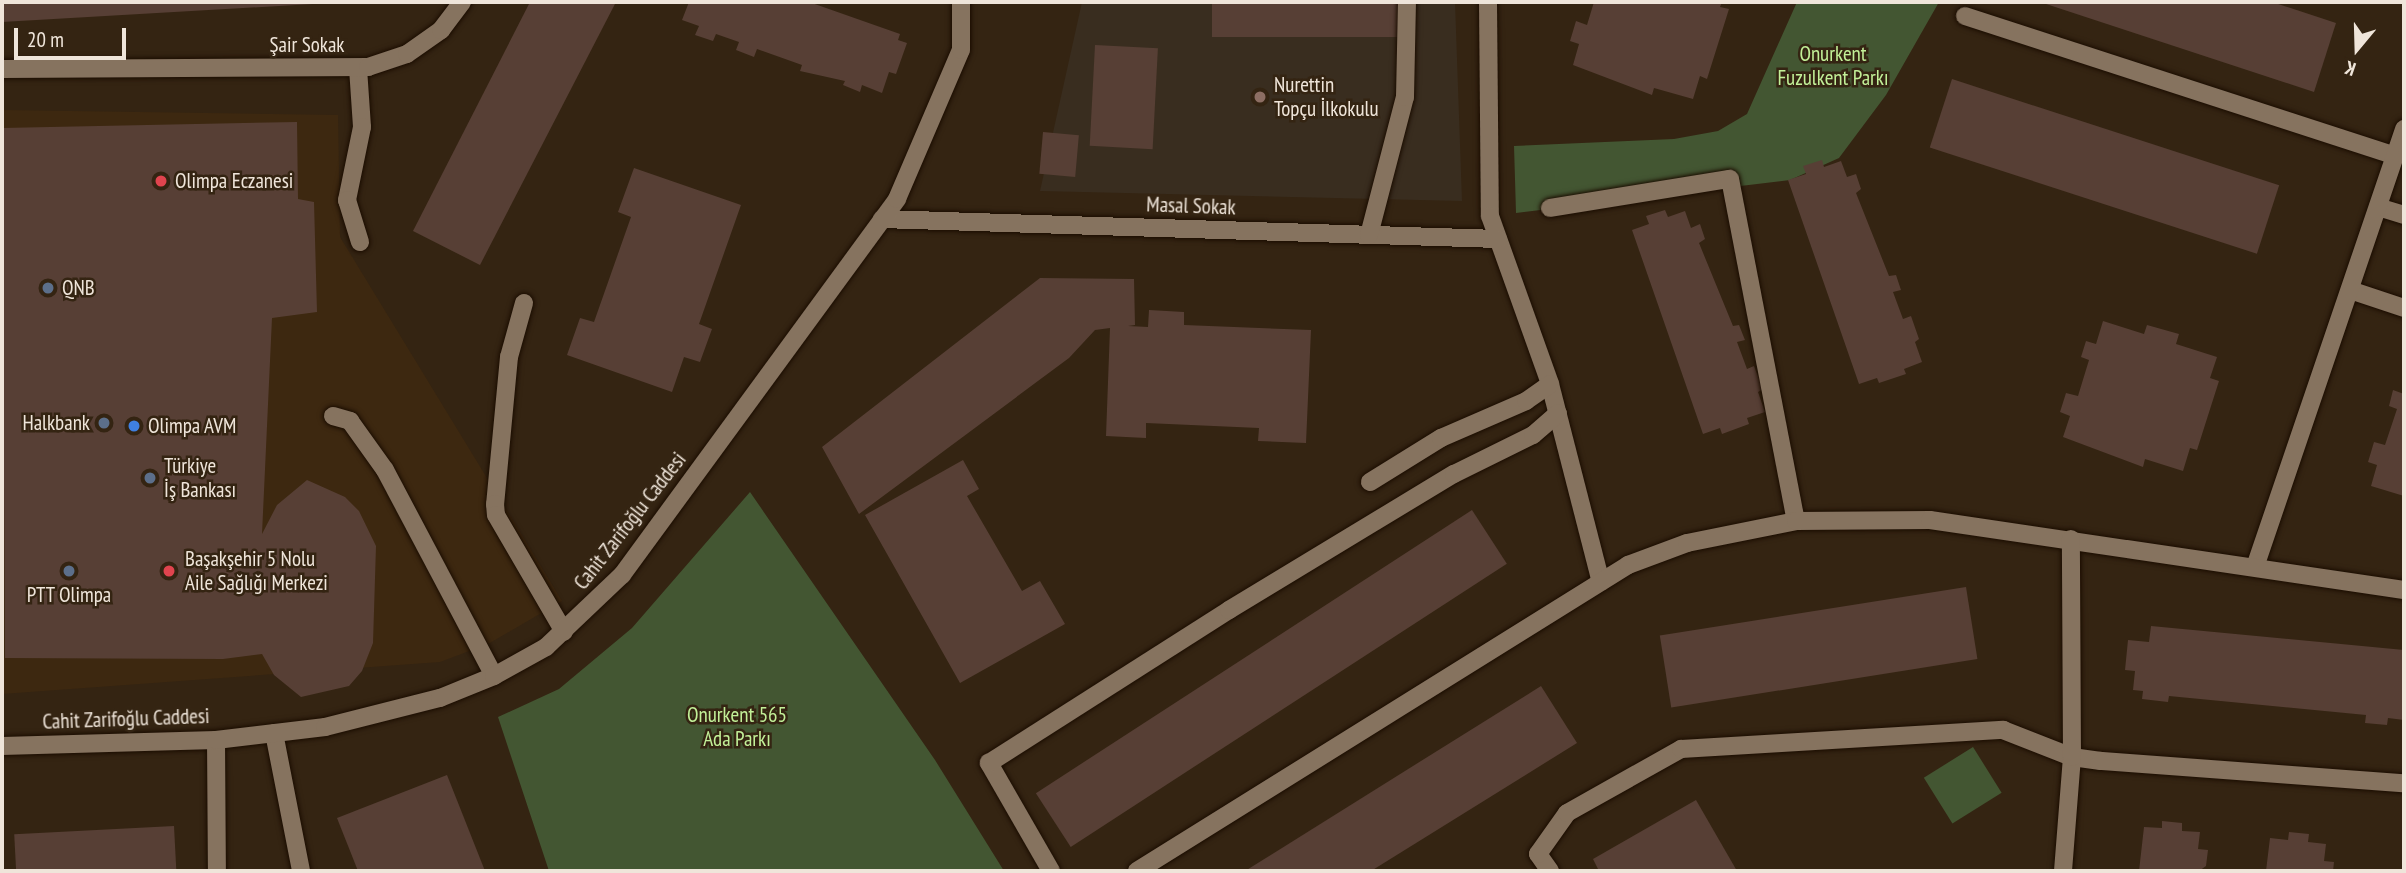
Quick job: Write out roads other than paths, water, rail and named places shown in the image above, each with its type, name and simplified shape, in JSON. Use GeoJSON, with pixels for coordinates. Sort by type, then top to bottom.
{"type":"FeatureCollection","features":[{"type":"Feature","properties":{"kind":"street","name":"Şair Sokak"},"geometry":{"type":"LineString","coordinates":[[2,69],[358,68],[407,54],[441,30],[462,2]]}},
{"type":"Feature","properties":{"kind":"street","name":"Cahit Zarifoğlu Caddesi"},"geometry":{"type":"LineString","coordinates":[[2,746],[216,740],[325,727],[427,701],[495,676],[564,632],[622,575],[897,198],[961,50],[961,2]]}},
{"type":"Feature","properties":{"kind":"street"},"geometry":{"type":"LineString","coordinates":[[1369,235],[1405,97],[1407,2]]}},
{"type":"Feature","properties":{"kind":"street"},"geometry":{"type":"LineString","coordinates":[[1488,2],[1490,216],[1550,384],[1601,582]]}},
{"type":"Feature","properties":{"kind":"street"},"geometry":{"type":"LineString","coordinates":[[1965,16],[2396,156]]}},
{"type":"Feature","properties":{"kind":"street"},"geometry":{"type":"LineString","coordinates":[[358,68],[362,127],[347,200],[360,242]]}},
{"type":"Feature","properties":{"kind":"street"},"geometry":{"type":"LineString","coordinates":[[2255,568],[2404,129]]}},
{"type":"Feature","properties":{"kind":"street"},"geometry":{"type":"LineString","coordinates":[[1550,208],[1730,179],[1796,521]]}},
{"type":"Feature","properties":{"kind":"street"},"geometry":{"type":"LineString","coordinates":[[2378,207],[2404,215]]}},
{"type":"Feature","properties":{"kind":"street","name":"Masal Sokak"},"geometry":{"type":"LineString","coordinates":[[882,219],[1498,239]]}},
{"type":"Feature","properties":{"kind":"street"},"geometry":{"type":"LineString","coordinates":[[2350,290],[2404,308]]}},
{"type":"Feature","properties":{"kind":"street"},"geometry":{"type":"LineString","coordinates":[[524,303],[509,357],[496,515],[564,632]]}},
{"type":"Feature","properties":{"kind":"street"},"geometry":{"type":"LineString","coordinates":[[1370,482],[1441,438],[1526,401],[1550,384]]}},
{"type":"Feature","properties":{"kind":"street"},"geometry":{"type":"LineString","coordinates":[[1051,871],[989,763],[1241,603],[1454,474],[1533,435],[1558,413]]}},
{"type":"Feature","properties":{"kind":"street"},"geometry":{"type":"LineString","coordinates":[[333,416],[350,421],[385,470],[495,676]]}},
{"type":"Feature","properties":{"kind":"street"},"geometry":{"type":"LineString","coordinates":[[1137,871],[1628,565],[1687,543],[1796,521],[1930,520],[2404,590]]}},
{"type":"Feature","properties":{"kind":"street"},"geometry":{"type":"LineString","coordinates":[[2063,871],[2071,757],[2071,539]]}},
{"type":"Feature","properties":{"kind":"street"},"geometry":{"type":"LineString","coordinates":[[1550,871],[1538,854],[1567,813],[1681,749],[2003,730],[2071,757],[2404,783]]}},
{"type":"Feature","properties":{"kind":"street"},"geometry":{"type":"LineString","coordinates":[[274,733],[301,871]]}},
{"type":"Feature","properties":{"kind":"street"},"geometry":{"type":"LineString","coordinates":[[216,740],[217,871]]}},
{"type":"Feature","properties":{"kind":"place","name":"Nurettin Topçu İlkokulu"},"geometry":{"type":"Point","coordinates":[1260,97]}},
{"type":"Feature","properties":{"kind":"place","name":"Olimpa Eczanesi"},"geometry":{"type":"Point","coordinates":[161,181]}},
{"type":"Feature","properties":{"kind":"place","name":"QNB"},"geometry":{"type":"Point","coordinates":[48,288]}},
{"type":"Feature","properties":{"kind":"place","name":"Halkbank"},"geometry":{"type":"Point","coordinates":[104,423]}},
{"type":"Feature","properties":{"kind":"place","name":"Olimpa AVM"},"geometry":{"type":"Point","coordinates":[134,426]}},
{"type":"Feature","properties":{"kind":"place","name":"Türkiye İş Bankası"},"geometry":{"type":"Point","coordinates":[150,478]}},
{"type":"Feature","properties":{"kind":"place","name":"PTT Olimpa"},"geometry":{"type":"Point","coordinates":[69,571]}},
{"type":"Feature","properties":{"kind":"place","name":"Başakşehir 5 Nolu Aile Sağlığı Merkezi"},"geometry":{"type":"Point","coordinates":[169,571]}},
{"type":"Feature","properties":{"kind":"park label","name":"Onurkent Fuzulkent Parkı"},"geometry":{"type":"Point","coordinates":[1833,66]}},
{"type":"Feature","properties":{"kind":"park label","name":"Onurkent 565 Ada Parkı"},"geometry":{"type":"Point","coordinates":[737,727]}}]}
